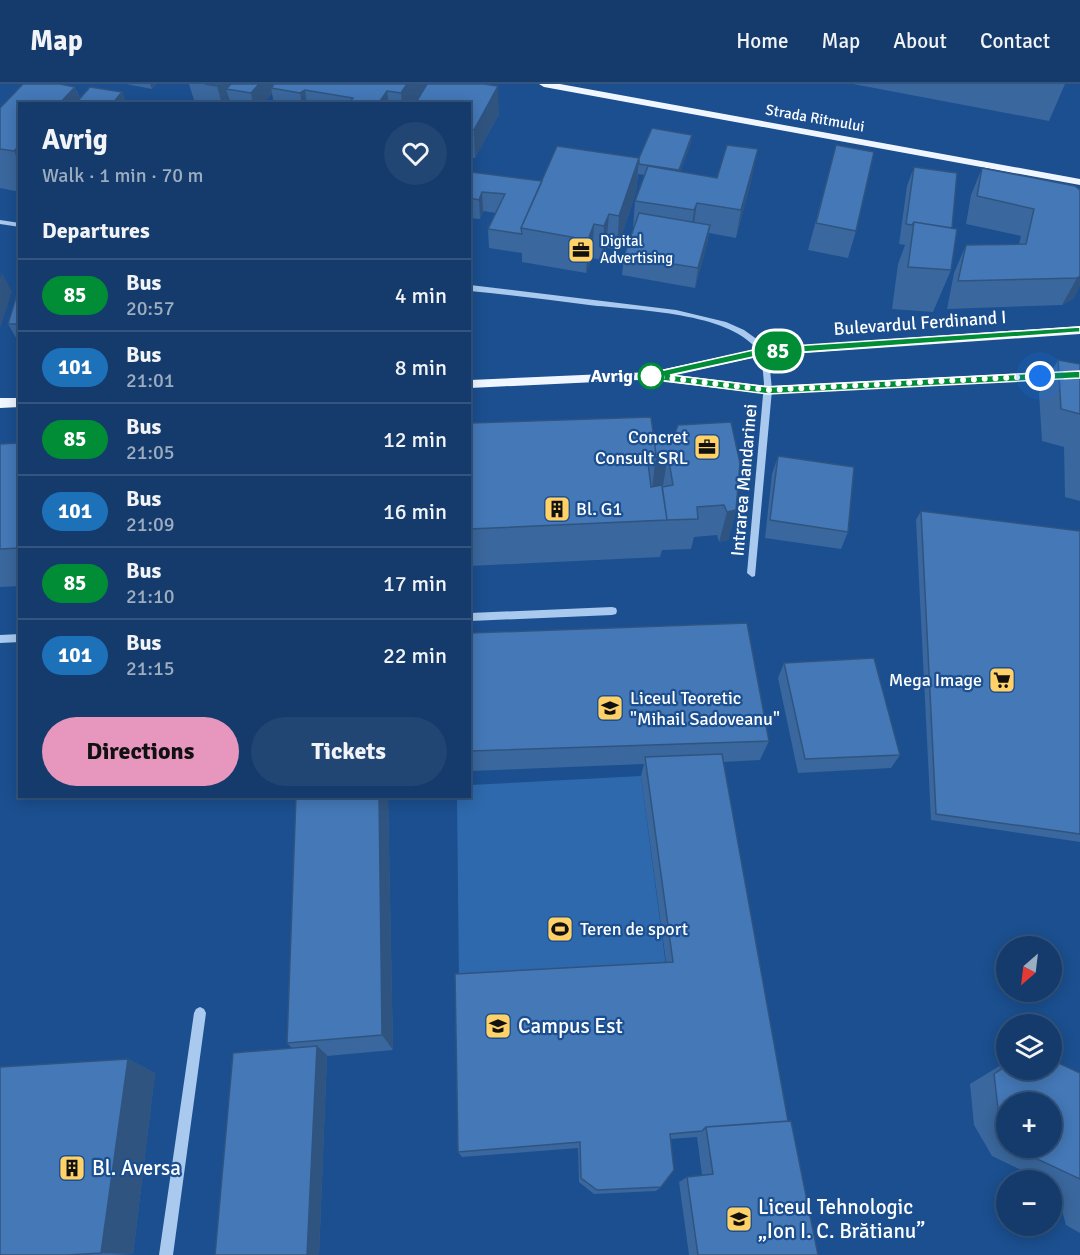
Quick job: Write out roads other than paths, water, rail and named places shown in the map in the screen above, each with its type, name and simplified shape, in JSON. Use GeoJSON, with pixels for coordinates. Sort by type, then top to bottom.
{"type":"FeatureCollection","features":[{"type":"Feature","properties":{"kind":"main road","name":"Strada Ritmului"},"geometry":{"type":"LineString","coordinates":[[544,84],[1080,182]]}},
{"type":"Feature","properties":{"kind":"main road","name":"Bulevardul Ferdinand I"},"geometry":{"type":"LineString","coordinates":[[651,376],[762,352],[1080,330]]}},
{"type":"Feature","properties":{"kind":"main road","name":"Bulevardul Ferdinand I"},"geometry":{"type":"LineString","coordinates":[[471,384],[651,376],[768,390],[1080,374]]}},
{"type":"Feature","properties":{"kind":"main road"},"geometry":{"type":"LineString","coordinates":[[0,403],[18,402]]}},
{"type":"Feature","properties":{"kind":"street"},"geometry":{"type":"LineString","coordinates":[[0,222],[18,225]]}},
{"type":"Feature","properties":{"kind":"street"},"geometry":{"type":"LineString","coordinates":[[471,288],[686,314],[740,332],[755,342],[762,352],[768,378],[768,390]]}},
{"type":"Feature","properties":{"kind":"street","name":"Intrarea Mandarinei"},"geometry":{"type":"LineString","coordinates":[[752,573],[768,390]]}},
{"type":"Feature","properties":{"kind":"street"},"geometry":{"type":"LineString","coordinates":[[471,617],[612,611]]}},
{"type":"Feature","properties":{"kind":"street"},"geometry":{"type":"LineString","coordinates":[[0,639],[18,638]]}},
{"type":"Feature","properties":{"kind":"street"},"geometry":{"type":"LineString","coordinates":[[166,1255],[200,1013]]}},
{"type":"Feature","properties":{"kind":"place","name":"Digital Advertising"},"geometry":{"type":"Point","coordinates":[581,250]}},
{"type":"Feature","properties":{"kind":"place","name":"Avrig"},"geometry":{"type":"Point","coordinates":[651,376]}},
{"type":"Feature","properties":{"kind":"place","name":"Concret Consult SRL"},"geometry":{"type":"Point","coordinates":[707,447]}},
{"type":"Feature","properties":{"kind":"place","name":"Bl. G1"},"geometry":{"type":"Point","coordinates":[557,509]}},
{"type":"Feature","properties":{"kind":"place","name":"Mega Image"},"geometry":{"type":"Point","coordinates":[1002,680]}},
{"type":"Feature","properties":{"kind":"place","name":"Liceul Teoretic \"Mihail Sadoveanu\""},"geometry":{"type":"Point","coordinates":[610,708]}},
{"type":"Feature","properties":{"kind":"place","name":"Teren de sport"},"geometry":{"type":"Point","coordinates":[560,929]}},
{"type":"Feature","properties":{"kind":"place","name":"Campus Est"},"geometry":{"type":"Point","coordinates":[498,1026]}},
{"type":"Feature","properties":{"kind":"place","name":"Bl. Aversa"},"geometry":{"type":"Point","coordinates":[72,1168]}},
{"type":"Feature","properties":{"kind":"place","name":"Liceul Tehnologic „Ion I. C. Brătianu”"},"geometry":{"type":"Point","coordinates":[739,1219]}}]}
